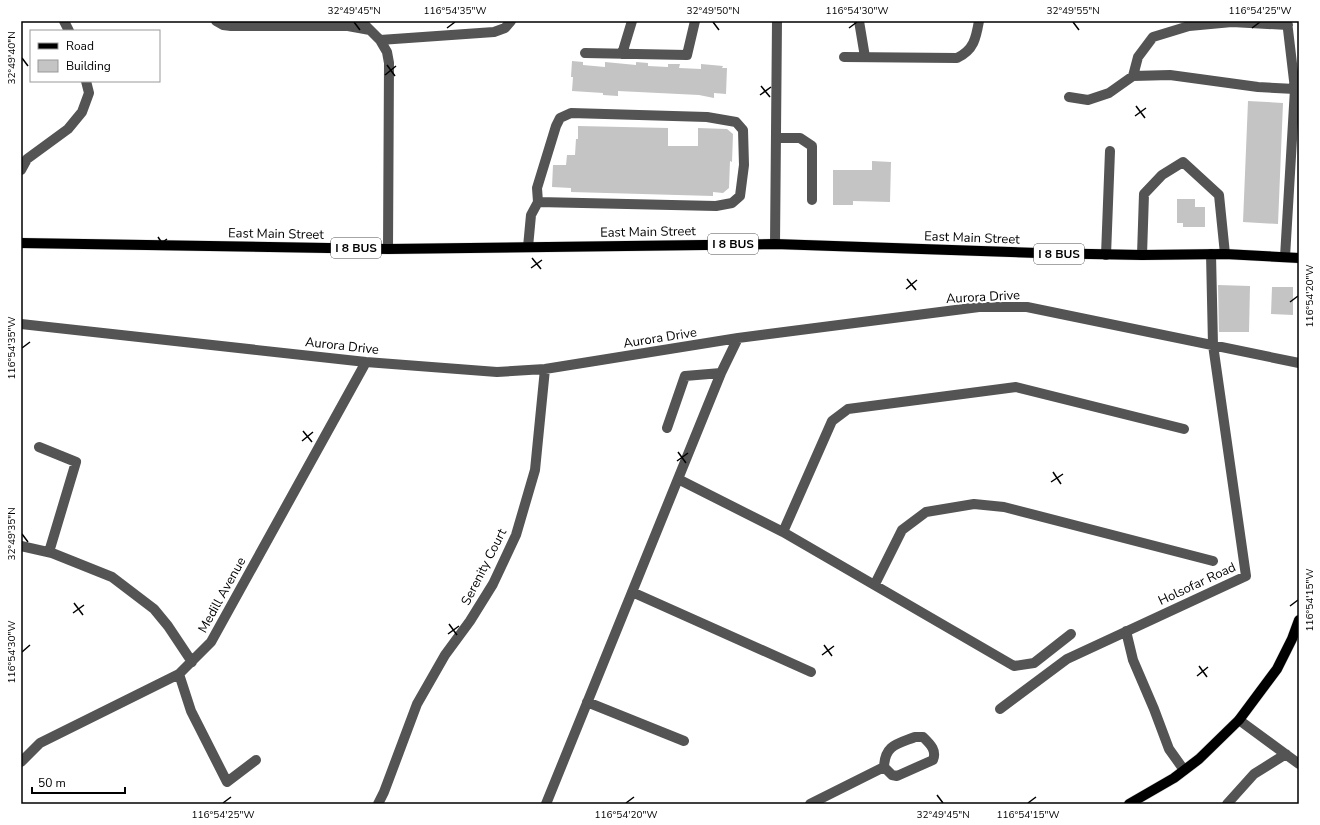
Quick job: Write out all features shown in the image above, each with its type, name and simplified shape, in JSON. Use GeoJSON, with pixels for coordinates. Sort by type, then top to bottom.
{"type":"FeatureCollection","features":[{"type":"Feature","properties":{"kind":"main road","name":"East Main Street"},"geometry":{"type":"LineString","coordinates":[[21,243],[388,249],[775,244],[1106,255],[1224,254],[1299,258]]}},
{"type":"Feature","properties":{"kind":"main road"},"geometry":{"type":"LineString","coordinates":[[1129,804],[1174,778],[1199,759],[1240,720],[1277,669],[1292,639],[1299,620]]}},
{"type":"Feature","properties":{"kind":"street"},"geometry":{"type":"LineString","coordinates":[[64,21],[68,30]]}},
{"type":"Feature","properties":{"kind":"street"},"geometry":{"type":"LineString","coordinates":[[216,21],[223,25],[231,26],[348,26],[370,30]]}},
{"type":"Feature","properties":{"kind":"street"},"geometry":{"type":"LineString","coordinates":[[361,21],[380,40],[387,52],[389,63],[388,249]]}},
{"type":"Feature","properties":{"kind":"street"},"geometry":{"type":"LineString","coordinates":[[380,40],[494,32],[505,28],[511,21]]}},
{"type":"Feature","properties":{"kind":"street"},"geometry":{"type":"LineString","coordinates":[[622,54],[632,21]]}},
{"type":"Feature","properties":{"kind":"street"},"geometry":{"type":"LineString","coordinates":[[585,53],[687,56],[695,21]]}},
{"type":"Feature","properties":{"kind":"street"},"geometry":{"type":"LineString","coordinates":[[775,244],[777,21]]}},
{"type":"Feature","properties":{"kind":"street"},"geometry":{"type":"LineString","coordinates":[[859,21],[865,57]]}},
{"type":"Feature","properties":{"kind":"street"},"geometry":{"type":"LineString","coordinates":[[844,57],[957,58],[973,46],[979,21]]}},
{"type":"Feature","properties":{"kind":"street"},"geometry":{"type":"LineString","coordinates":[[1133,76],[1138,57],[1154,37],[1189,26],[1232,22],[1288,23],[1297,89],[1285,257]]}},
{"type":"Feature","properties":{"kind":"street"},"geometry":{"type":"LineString","coordinates":[[1070,97],[1088,100],[1109,93],[1133,76],[1170,75],[1258,87],[1297,89]]}},
{"type":"Feature","properties":{"kind":"street"},"geometry":{"type":"LineString","coordinates":[[21,170],[27,159],[68,129],[82,112],[89,93],[86,82]]}},
{"type":"Feature","properties":{"kind":"street"},"geometry":{"type":"LineString","coordinates":[[528,247],[531,215],[538,202],[537,188],[556,126],[560,118],[571,113],[707,117],[736,122],[743,130],[744,165],[740,196],[732,203],[716,206],[538,202]]}},
{"type":"Feature","properties":{"kind":"street"},"geometry":{"type":"LineString","coordinates":[[776,138],[800,138],[812,146],[812,200]]}},
{"type":"Feature","properties":{"kind":"street"},"geometry":{"type":"LineString","coordinates":[[1106,255],[1110,150]]}},
{"type":"Feature","properties":{"kind":"street"},"geometry":{"type":"LineString","coordinates":[[1142,255],[1144,194],[1162,175],[1183,162],[1219,195],[1224,254]]}},
{"type":"Feature","properties":{"kind":"street"},"geometry":{"type":"LineString","coordinates":[[1211,254],[1213,345]]}},
{"type":"Feature","properties":{"kind":"street","name":"Aurora Drive"},"geometry":{"type":"LineString","coordinates":[[21,324],[366,362],[497,372],[545,369],[738,338],[979,307],[1020,307],[1299,363]]}},
{"type":"Feature","properties":{"kind":"street"},"geometry":{"type":"LineString","coordinates":[[546,804],[721,373],[738,338]]}},
{"type":"Feature","properties":{"kind":"street","name":"Holsofar Road"},"geometry":{"type":"LineString","coordinates":[[1000,709],[1067,659],[1246,576],[1213,345]]}},
{"type":"Feature","properties":{"kind":"street","name":"Medill Avenue"},"geometry":{"type":"LineString","coordinates":[[21,762],[40,743],[179,674],[211,642],[366,362]]}},
{"type":"Feature","properties":{"kind":"street","name":"Serenity Court"},"geometry":{"type":"LineString","coordinates":[[378,804],[384,792],[417,704],[445,655],[470,621],[493,584],[516,535],[535,470],[545,369]]}},
{"type":"Feature","properties":{"kind":"street"},"geometry":{"type":"LineString","coordinates":[[667,428],[685,376],[721,373]]}},
{"type":"Feature","properties":{"kind":"street"},"geometry":{"type":"LineString","coordinates":[[783,532],[832,421],[848,409],[1016,387],[1184,429]]}},
{"type":"Feature","properties":{"kind":"street"},"geometry":{"type":"LineString","coordinates":[[39,447],[76,462],[49,552]]}},
{"type":"Feature","properties":{"kind":"street"},"geometry":{"type":"LineString","coordinates":[[678,479],[783,532],[1014,666],[1034,663],[1071,634]]}},
{"type":"Feature","properties":{"kind":"street"},"geometry":{"type":"LineString","coordinates":[[875,584],[902,530],[926,512],[974,504],[1004,507],[1213,560]]}},
{"type":"Feature","properties":{"kind":"street"},"geometry":{"type":"LineString","coordinates":[[21,546],[49,552],[112,577],[154,609],[168,626],[192,662]]}},
{"type":"Feature","properties":{"kind":"street"},"geometry":{"type":"LineString","coordinates":[[632,592],[811,672]]}},
{"type":"Feature","properties":{"kind":"street"},"geometry":{"type":"LineString","coordinates":[[1126,631],[1132,660],[1154,709],[1169,749],[1184,770]]}},
{"type":"Feature","properties":{"kind":"street"},"geometry":{"type":"LineString","coordinates":[[179,674],[191,711],[227,782],[256,760]]}},
{"type":"Feature","properties":{"kind":"street"},"geometry":{"type":"LineString","coordinates":[[587,702],[684,741]]}},
{"type":"Feature","properties":{"kind":"street"},"geometry":{"type":"LineString","coordinates":[[1240,720],[1299,764]]}},
{"type":"Feature","properties":{"kind":"street"},"geometry":{"type":"LineString","coordinates":[[915,736],[923,737],[934,749],[935,755],[933,760],[897,776],[892,775],[884,767],[884,758],[887,752],[893,746],[915,736]]}},
{"type":"Feature","properties":{"kind":"street"},"geometry":{"type":"LineString","coordinates":[[1227,804],[1254,774],[1286,754]]}},
{"type":"Feature","properties":{"kind":"street"},"geometry":{"type":"LineString","coordinates":[[810,804],[884,767]]}},
{"type":"Feature","properties":{"kind":"building"},"geometry":{"type":"Polygon","coordinates":[[[572,61],[583,62],[583,65],[605,67],[605,62],[636,65],[636,62],[648,63],[648,66],[668,67],[668,64],[680,64],[679,68],[701,69],[701,64],[723,66],[722,68],[727,68],[726,94],[714,93],[714,98],[699,95],[618,91],[618,96],[603,95],[603,93],[572,91],[572,61]]]}},
{"type":"Feature","properties":{"kind":"building"},"geometry":{"type":"Polygon","coordinates":[[[1248,101],[1283,103],[1278,224],[1243,222],[1248,101]]]}},
{"type":"Feature","properties":{"kind":"building"},"geometry":{"type":"Polygon","coordinates":[[[578,126],[668,128],[668,146],[698,146],[698,128],[727,129],[733,134],[729,188],[723,193],[713,192],[713,196],[571,192],[571,188],[552,187],[553,165],[566,165],[567,155],[575,155],[576,139],[578,139],[578,126]]]}},
{"type":"Feature","properties":{"kind":"building"},"geometry":{"type":"Polygon","coordinates":[[[872,161],[891,162],[890,202],[853,201],[853,205],[833,205],[833,170],[872,170],[872,161]]]}},
{"type":"Feature","properties":{"kind":"building"},"geometry":{"type":"Polygon","coordinates":[[[1177,199],[1195,199],[1195,207],[1205,207],[1205,227],[1183,227],[1183,223],[1177,223],[1177,199]]]}},
{"type":"Feature","properties":{"kind":"building"},"geometry":{"type":"Polygon","coordinates":[[[1218,285],[1250,286],[1249,332],[1219,332],[1218,285]]]}},
{"type":"Feature","properties":{"kind":"building"},"geometry":{"type":"Polygon","coordinates":[[[1272,287],[1293,287],[1293,315],[1271,314],[1272,287]]]}}]}
